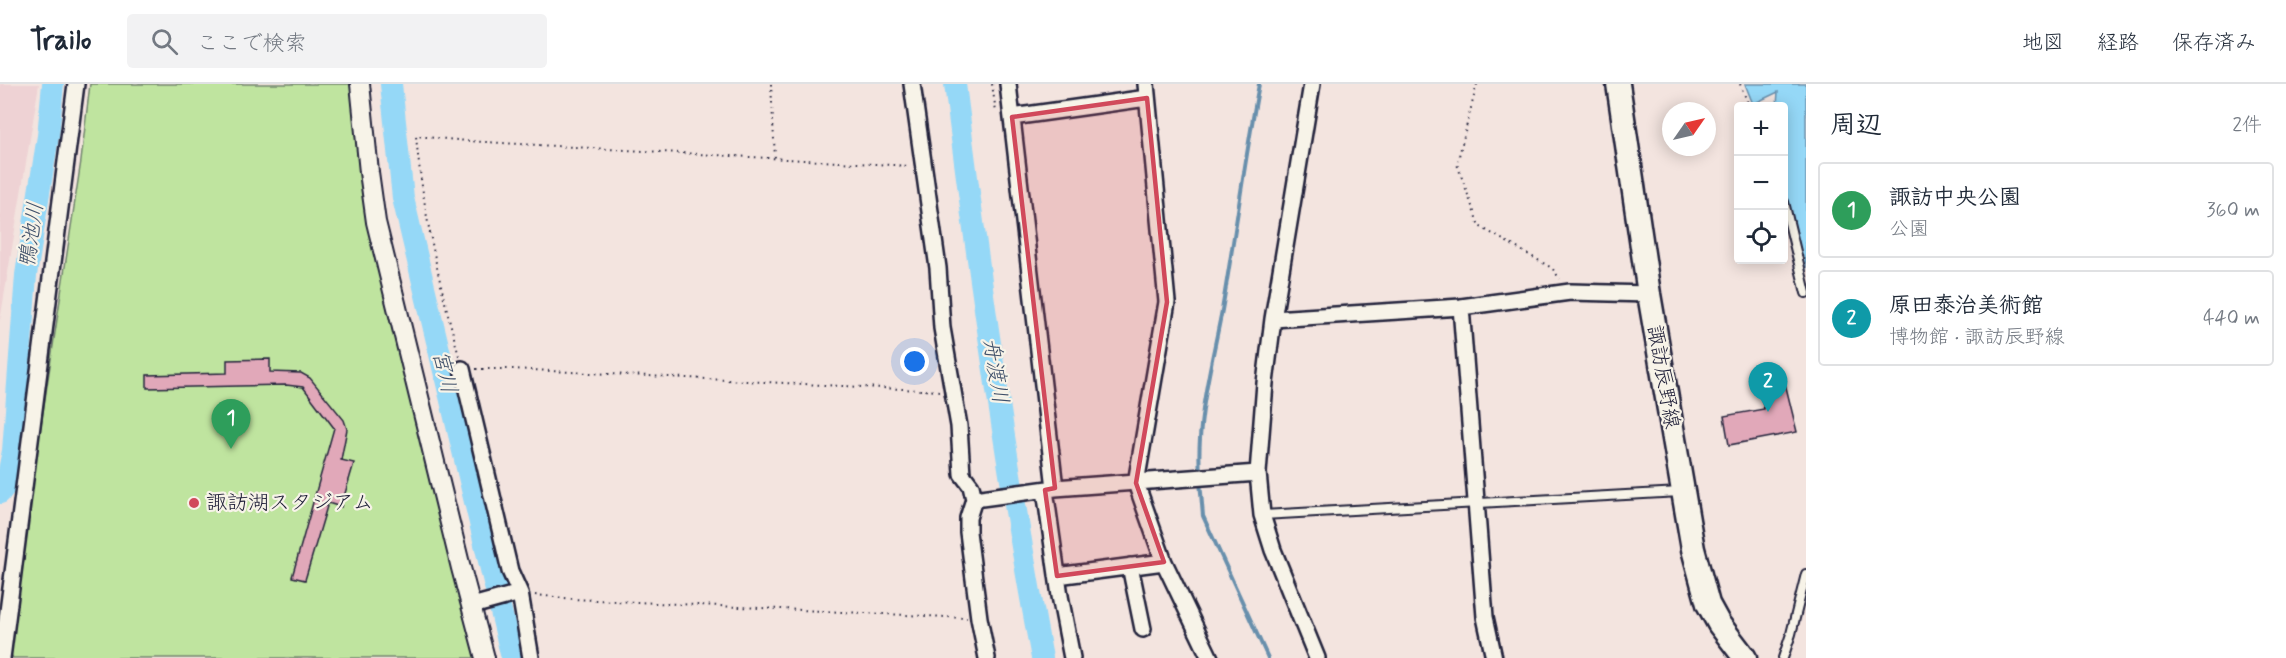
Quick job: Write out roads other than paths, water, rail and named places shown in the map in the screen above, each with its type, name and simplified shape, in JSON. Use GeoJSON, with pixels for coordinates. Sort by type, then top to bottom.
{"type":"FeatureCollection","features":[{"type":"Feature","properties":{"kind":"main road","name":"諏訪辰野線"},"geometry":{"type":"LineString","coordinates":[[1618,84],[1649,294],[1693,549],[1708,604],[1719,624],[1744,658]]}},
{"type":"Feature","properties":{"kind":"street"},"geometry":{"type":"LineString","coordinates":[[2,658],[76,84]]}},
{"type":"Feature","properties":{"kind":"street"},"geometry":{"type":"LineString","coordinates":[[360,84],[376,222],[476,604],[485,658]]}},
{"type":"Feature","properties":{"kind":"street"},"geometry":{"type":"LineString","coordinates":[[912,84],[938,268],[942,328],[959,426],[962,474],[978,499]]}},
{"type":"Feature","properties":{"kind":"street"},"geometry":{"type":"LineString","coordinates":[[1008,84],[1045,490],[1072,658]]}},
{"type":"Feature","properties":{"kind":"street"},"geometry":{"type":"LineString","coordinates":[[1312,84],[1273,319],[1258,473],[1262,516],[1273,550],[1317,658]]}},
{"type":"Feature","properties":{"kind":"street"},"geometry":{"type":"LineString","coordinates":[[1012,117],[1147,91],[1167,302],[1136,483],[1164,562],[1210,658]]}},
{"type":"Feature","properties":{"kind":"street"},"geometry":{"type":"LineString","coordinates":[[1273,319],[1461,307],[1570,292],[1649,294]]}},
{"type":"Feature","properties":{"kind":"street"},"geometry":{"type":"LineString","coordinates":[[1461,307],[1485,617],[1494,658]]}},
{"type":"Feature","properties":{"kind":"street"},"geometry":{"type":"LineString","coordinates":[[462,369],[531,658]]}},
{"type":"Feature","properties":{"kind":"street"},"geometry":{"type":"LineString","coordinates":[[978,499],[1045,490],[1258,473]]}},
{"type":"Feature","properties":{"kind":"street"},"geometry":{"type":"LineString","coordinates":[[978,499],[968,518],[968,532],[979,618],[987,658]]}},
{"type":"Feature","properties":{"kind":"street"},"geometry":{"type":"LineString","coordinates":[[1057,576],[1164,562]]}},
{"type":"Feature","properties":{"kind":"street"},"geometry":{"type":"LineString","coordinates":[[1130,566],[1143,629]]}},
{"type":"Feature","properties":{"kind":"street"},"geometry":{"type":"LineString","coordinates":[[476,604],[517,594]]}},
{"type":"Feature","properties":{"kind":"lane"},"geometry":{"type":"LineString","coordinates":[[1786,210],[1806,292]]}},
{"type":"Feature","properties":{"kind":"lane"},"geometry":{"type":"LineString","coordinates":[[1262,516],[1683,491]]}},
{"type":"Feature","properties":{"kind":"lane"},"geometry":{"type":"LineString","coordinates":[[1783,658],[1806,574]]}},
{"type":"Feature","properties":{"kind":"water"},"geometry":{"type":"Polygon","coordinates":[[[1745,84],[1806,84],[1806,275],[1788,210],[1788,102],[1777,102],[1778,92],[1752,102],[1745,84]]]}},
{"type":"Feature","properties":{"kind":"waterway","name":"鴨池川"},"geometry":{"type":"LineString","coordinates":[[0,493],[6,485],[13,451],[26,275],[48,136],[53,84]]}},
{"type":"Feature","properties":{"kind":"waterway","name":"宮川"},"geometry":{"type":"LineString","coordinates":[[391,84],[403,198],[512,658]]}},
{"type":"Feature","properties":{"kind":"waterway","name":"舟渡川"},"geometry":{"type":"LineString","coordinates":[[955,84],[994,372],[1042,658]]}},
{"type":"Feature","properties":{"kind":"waterway"},"geometry":{"type":"LineString","coordinates":[[1200,474],[1200,433],[1203,412],[1259,84]]}},
{"type":"Feature","properties":{"kind":"waterway"},"geometry":{"type":"LineString","coordinates":[[1200,481],[1203,516],[1268,658]]}},
{"type":"Feature","properties":{"kind":"place","name":"原田泰治美術館"},"geometry":{"type":"Point","coordinates":[1768,412]}},
{"type":"Feature","properties":{"kind":"place","name":"諏訪中央公園"},"geometry":{"type":"Point","coordinates":[231,449]}},
{"type":"Feature","properties":{"kind":"place","name":"諏訪湖スタジアム"},"geometry":{"type":"Point","coordinates":[194,503]}}]}
